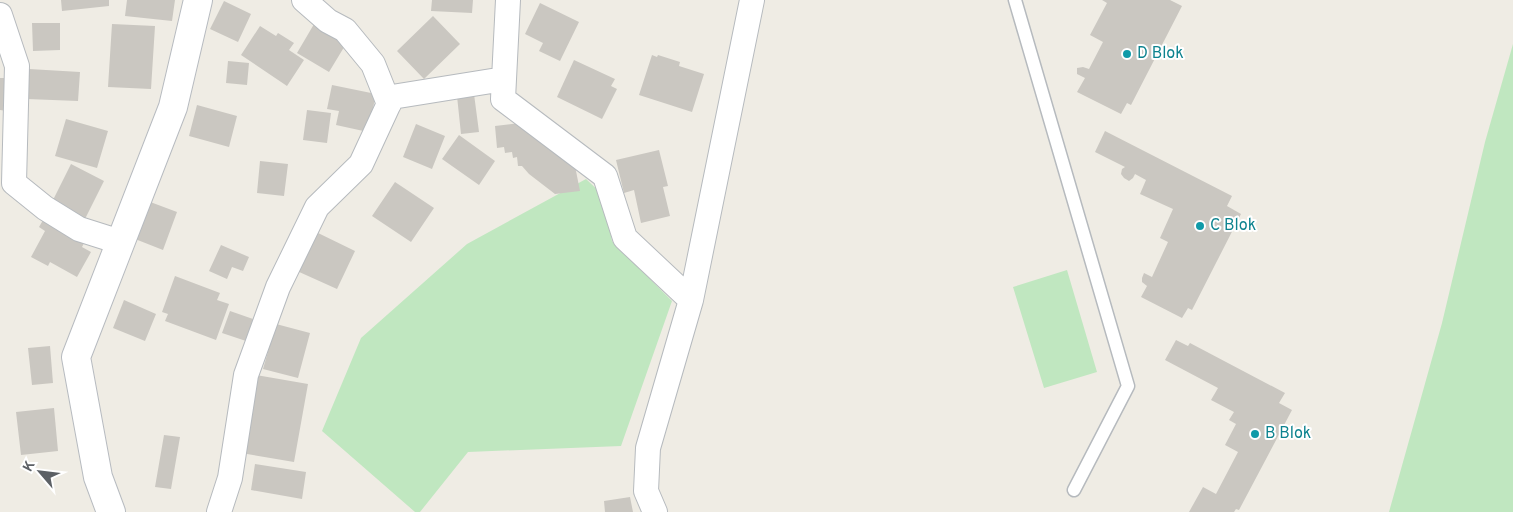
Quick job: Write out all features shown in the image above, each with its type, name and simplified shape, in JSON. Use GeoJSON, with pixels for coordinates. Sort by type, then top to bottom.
{"type":"FeatureCollection","features":[{"type":"Feature","properties":{"kind":"street"},"geometry":{"type":"LineString","coordinates":[[111,512],[98,477],[76,357],[173,107],[198,0]]}},
{"type":"Feature","properties":{"kind":"street"},"geometry":{"type":"LineString","coordinates":[[304,0],[328,21],[345,30],[373,64],[389,104]]}},
{"type":"Feature","properties":{"kind":"street"},"geometry":{"type":"LineString","coordinates":[[508,0],[503,99],[605,176],[625,238],[691,300]]}},
{"type":"Feature","properties":{"kind":"street"},"geometry":{"type":"LineString","coordinates":[[655,512],[646,491],[648,448],[691,300],[752,0]]}},
{"type":"Feature","properties":{"kind":"street"},"geometry":{"type":"LineString","coordinates":[[0,15],[17,66],[7,179],[45,208],[79,228],[120,242]]}},
{"type":"Feature","properties":{"kind":"street"},"geometry":{"type":"LineString","coordinates":[[219,512],[230,478],[246,375],[278,287],[317,207],[361,164],[392,98],[504,79]]}},
{"type":"Feature","properties":{"kind":"lane"},"geometry":{"type":"LineString","coordinates":[[1015,0],[1128,386],[1074,490]]}},
{"type":"Feature","properties":{"kind":"green space"},"geometry":{"type":"Polygon","coordinates":[[[1513,44],[1513,512],[1389,512],[1442,323],[1485,142],[1513,44]]]}},
{"type":"Feature","properties":{"kind":"green space"},"geometry":{"type":"Polygon","coordinates":[[[586,179],[604,196],[612,241],[672,301],[621,446],[468,452],[420,512],[415,512],[322,431],[361,338],[467,244],[586,179]]]}},
{"type":"Feature","properties":{"kind":"green space"},"geometry":{"type":"Polygon","coordinates":[[[1067,270],[1097,372],[1044,388],[1013,287],[1067,270]]]}},
{"type":"Feature","properties":{"kind":"building"},"geometry":{"type":"Polygon","coordinates":[[[61,0],[109,0],[109,6],[62,11],[61,0]]]}},
{"type":"Feature","properties":{"kind":"building"},"geometry":{"type":"Polygon","coordinates":[[[127,0],[175,0],[172,21],[125,16],[127,0]]]}},
{"type":"Feature","properties":{"kind":"building"},"geometry":{"type":"Polygon","coordinates":[[[432,0],[473,0],[472,13],[431,11],[432,0]]]}},
{"type":"Feature","properties":{"kind":"building","name":"D Blok"},"geometry":{"type":"Polygon","coordinates":[[[1102,0],[1170,0],[1182,6],[1131,105],[1127,103],[1121,114],[1077,92],[1085,78],[1077,74],[1077,68],[1089,69],[1103,42],[1090,35],[1107,3],[1102,0]]]}},
{"type":"Feature","properties":{"kind":"building"},"geometry":{"type":"Polygon","coordinates":[[[224,1],[251,14],[238,42],[210,29],[224,1]]]}},
{"type":"Feature","properties":{"kind":"building"},"geometry":{"type":"Polygon","coordinates":[[[540,3],[579,22],[560,61],[539,51],[543,43],[525,34],[540,3]]]}},
{"type":"Feature","properties":{"kind":"building"},"geometry":{"type":"Polygon","coordinates":[[[433,16],[460,44],[424,79],[397,51],[433,16]]]}},
{"type":"Feature","properties":{"kind":"building"},"geometry":{"type":"Polygon","coordinates":[[[317,19],[349,39],[329,72],[297,53],[317,19]]]}},
{"type":"Feature","properties":{"kind":"building"},"geometry":{"type":"Polygon","coordinates":[[[32,23],[60,23],[60,50],[33,51],[32,23]]]}},
{"type":"Feature","properties":{"kind":"building"},"geometry":{"type":"Polygon","coordinates":[[[112,24],[155,26],[151,89],[108,87],[112,24]]]}},
{"type":"Feature","properties":{"kind":"building"},"geometry":{"type":"Polygon","coordinates":[[[260,26],[276,36],[278,33],[294,43],[289,50],[304,60],[287,86],[241,55],[260,26]]]}},
{"type":"Feature","properties":{"kind":"building"},"geometry":{"type":"Polygon","coordinates":[[[652,55],[680,62],[679,66],[704,74],[692,112],[639,95],[652,55]]]}},
{"type":"Feature","properties":{"kind":"building"},"geometry":{"type":"Polygon","coordinates":[[[574,60],[615,79],[611,86],[617,89],[602,119],[557,97],[574,60]]]}},
{"type":"Feature","properties":{"kind":"building"},"geometry":{"type":"Polygon","coordinates":[[[228,61],[249,63],[247,85],[226,83],[228,61]]]}},
{"type":"Feature","properties":{"kind":"building"},"geometry":{"type":"Polygon","coordinates":[[[29,69],[80,72],[78,101],[27,99],[29,69]]]}},
{"type":"Feature","properties":{"kind":"building"},"geometry":{"type":"Polygon","coordinates":[[[0,78],[8,78],[7,111],[0,110],[0,78]]]}},
{"type":"Feature","properties":{"kind":"building"},"geometry":{"type":"Polygon","coordinates":[[[332,85],[376,94],[368,132],[336,125],[339,111],[327,109],[332,85]]]}},
{"type":"Feature","properties":{"kind":"building"},"geometry":{"type":"Polygon","coordinates":[[[474,94],[479,132],[461,134],[457,96],[474,94]]]}},
{"type":"Feature","properties":{"kind":"building"},"geometry":{"type":"Polygon","coordinates":[[[197,105],[237,116],[229,147],[189,136],[197,105]]]}},
{"type":"Feature","properties":{"kind":"building"},"geometry":{"type":"Polygon","coordinates":[[[307,110],[331,113],[327,143],[303,140],[307,110]]]}},
{"type":"Feature","properties":{"kind":"building"},"geometry":{"type":"Polygon","coordinates":[[[66,119],[108,131],[97,168],[55,156],[66,119]]]}},
{"type":"Feature","properties":{"kind":"building"},"geometry":{"type":"Polygon","coordinates":[[[528,122],[573,156],[580,191],[555,194],[529,174],[522,166],[518,166],[517,157],[513,158],[512,152],[505,153],[504,147],[497,148],[495,126],[528,122]]]}},
{"type":"Feature","properties":{"kind":"building"},"geometry":{"type":"Polygon","coordinates":[[[416,124],[445,136],[432,169],[403,157],[416,124]]]}},
{"type":"Feature","properties":{"kind":"building","name":"C Blok"},"geometry":{"type":"Polygon","coordinates":[[[1105,131],[1232,196],[1227,206],[1241,214],[1192,310],[1188,308],[1182,318],[1141,297],[1147,286],[1142,282],[1144,273],[1152,277],[1168,242],[1160,238],[1173,209],[1140,194],[1146,180],[1135,174],[1129,181],[1121,174],[1122,169],[1125,167],[1095,152],[1105,131]]]}},
{"type":"Feature","properties":{"kind":"building"},"geometry":{"type":"Polygon","coordinates":[[[459,135],[495,161],[479,185],[442,159],[459,135]]]}},
{"type":"Feature","properties":{"kind":"building"},"geometry":{"type":"Polygon","coordinates":[[[659,150],[668,186],[663,187],[670,216],[641,223],[634,190],[624,193],[616,160],[659,150]]]}},
{"type":"Feature","properties":{"kind":"building"},"geometry":{"type":"Polygon","coordinates":[[[260,161],[288,164],[284,196],[257,193],[260,161]]]}},
{"type":"Feature","properties":{"kind":"building"},"geometry":{"type":"Polygon","coordinates":[[[71,164],[104,181],[85,219],[52,202],[71,164]]]}},
{"type":"Feature","properties":{"kind":"building"},"geometry":{"type":"Polygon","coordinates":[[[395,182],[434,208],[411,242],[372,216],[395,182]]]}},
{"type":"Feature","properties":{"kind":"building"},"geometry":{"type":"Polygon","coordinates":[[[145,200],[177,212],[163,250],[130,237],[145,200]]]}},
{"type":"Feature","properties":{"kind":"building"},"geometry":{"type":"Polygon","coordinates":[[[46,215],[87,237],[82,247],[91,252],[77,277],[50,262],[48,266],[31,257],[45,231],[39,227],[46,215]]]}},
{"type":"Feature","properties":{"kind":"building"},"geometry":{"type":"Polygon","coordinates":[[[316,232],[355,251],[337,289],[297,271],[316,232]]]}},
{"type":"Feature","properties":{"kind":"building"},"geometry":{"type":"Polygon","coordinates":[[[221,245],[249,257],[243,271],[232,267],[227,279],[209,271],[221,245]]]}},
{"type":"Feature","properties":{"kind":"building"},"geometry":{"type":"Polygon","coordinates":[[[175,276],[220,293],[217,300],[229,304],[216,340],[165,321],[168,314],[162,312],[175,276]]]}},
{"type":"Feature","properties":{"kind":"building"},"geometry":{"type":"Polygon","coordinates":[[[124,300],[156,314],[145,341],[113,328],[124,300]]]}},
{"type":"Feature","properties":{"kind":"building"},"geometry":{"type":"Polygon","coordinates":[[[230,311],[253,319],[246,341],[222,333],[230,311]]]}},
{"type":"Feature","properties":{"kind":"building"},"geometry":{"type":"Polygon","coordinates":[[[276,324],[310,333],[298,378],[263,369],[276,324]]]}},
{"type":"Feature","properties":{"kind":"building","name":"B Blok"},"geometry":{"type":"Polygon","coordinates":[[[1176,340],[1188,346],[1190,343],[1285,393],[1279,403],[1292,410],[1239,510],[1236,509],[1234,512],[1189,512],[1203,487],[1216,494],[1238,452],[1225,445],[1236,424],[1229,420],[1234,412],[1211,400],[1218,388],[1165,360],[1176,340]]]}},
{"type":"Feature","properties":{"kind":"building"},"geometry":{"type":"Polygon","coordinates":[[[50,346],[53,383],[32,385],[28,348],[50,346]]]}},
{"type":"Feature","properties":{"kind":"building"},"geometry":{"type":"Polygon","coordinates":[[[256,375],[308,384],[294,462],[241,453],[256,375]]]}},
{"type":"Feature","properties":{"kind":"building"},"geometry":{"type":"Polygon","coordinates":[[[54,408],[58,451],[21,455],[16,412],[54,408]]]}},
{"type":"Feature","properties":{"kind":"building"},"geometry":{"type":"Polygon","coordinates":[[[164,435],[180,437],[171,489],[155,487],[164,435]]]}},
{"type":"Feature","properties":{"kind":"building"},"geometry":{"type":"Polygon","coordinates":[[[255,464],[306,472],[302,499],[251,490],[255,464]]]}},
{"type":"Feature","properties":{"kind":"building"},"geometry":{"type":"Polygon","coordinates":[[[630,497],[633,512],[605,512],[604,501],[630,497]]]}},
{"type":"Feature","properties":{"kind":"place","name":"D Blok"},"geometry":{"type":"Point","coordinates":[1127,54]}},
{"type":"Feature","properties":{"kind":"place","name":"C Blok"},"geometry":{"type":"Point","coordinates":[1200,226]}},
{"type":"Feature","properties":{"kind":"place","name":"B Blok"},"geometry":{"type":"Point","coordinates":[1255,434]}}]}
